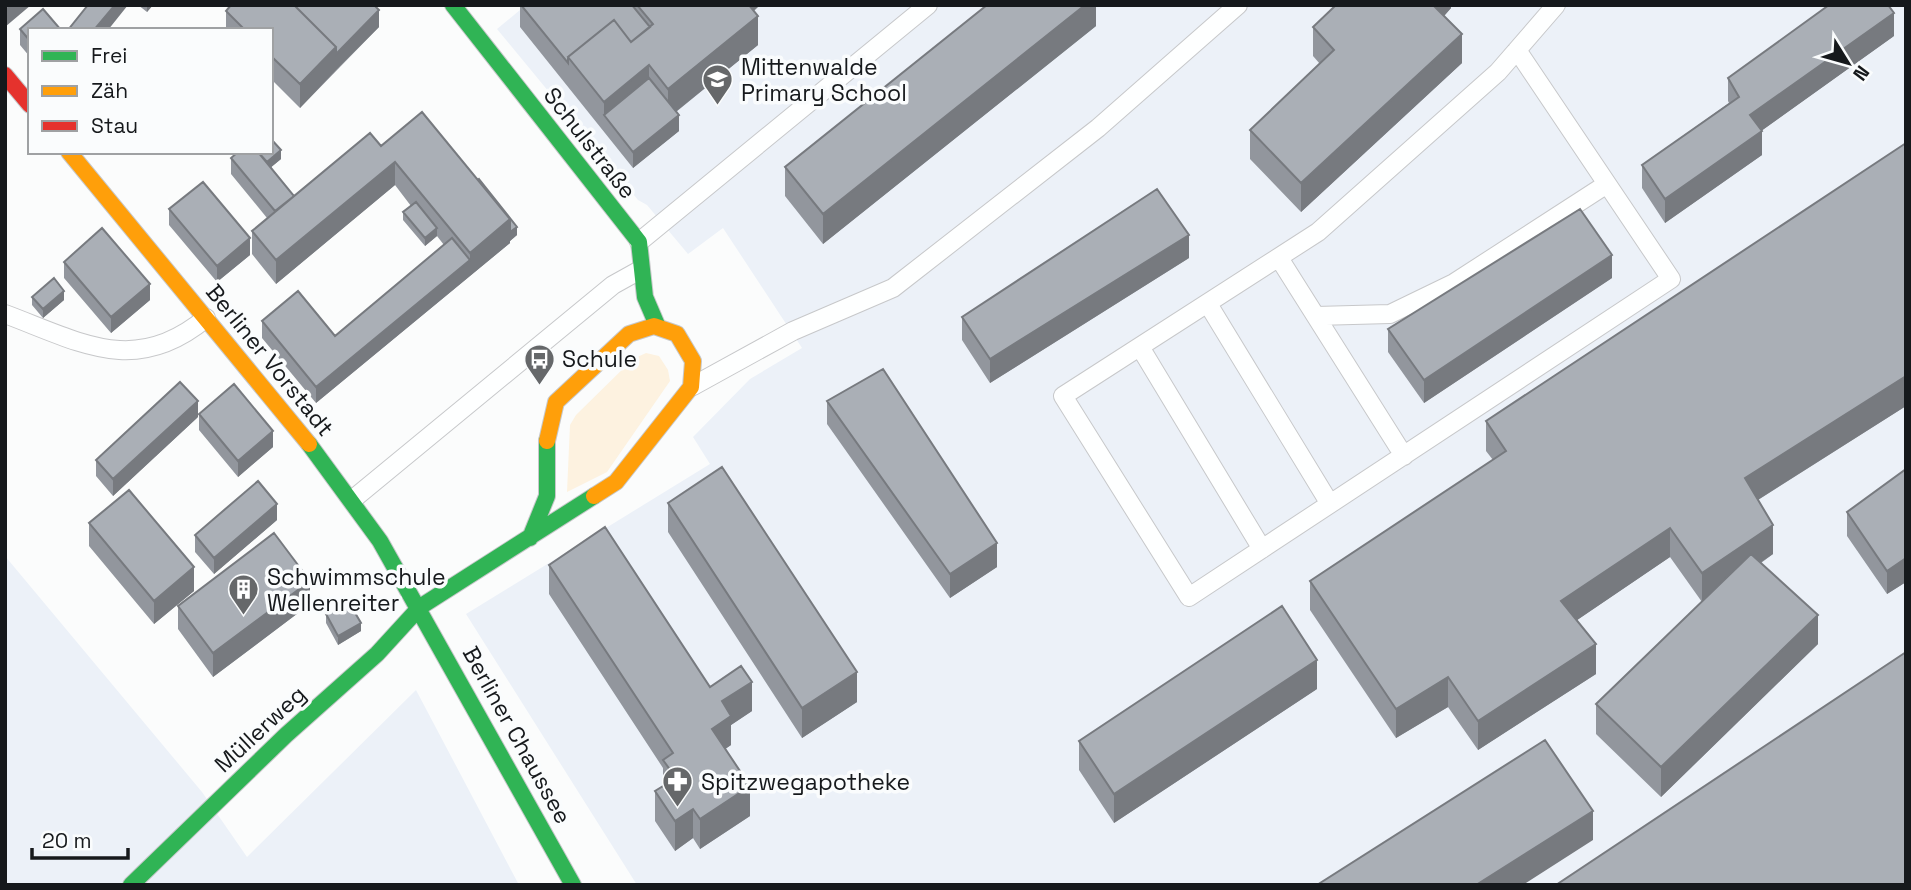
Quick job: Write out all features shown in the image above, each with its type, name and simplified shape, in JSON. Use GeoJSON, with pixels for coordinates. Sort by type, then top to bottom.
{"type":"FeatureCollection","features":[{"type":"Feature","properties":{"kind":"street","name":"Schulstraße"},"geometry":{"type":"LineString","coordinates":[[453,5],[639,242]]}},
{"type":"Feature","properties":{"kind":"street"},"geometry":{"type":"LineString","coordinates":[[5,75],[28,103]]}},
{"type":"Feature","properties":{"kind":"street","name":"Berliner Vorstadt"},"geometry":{"type":"LineString","coordinates":[[71,154],[352,500],[420,607]]}},
{"type":"Feature","properties":{"kind":"street"},"geometry":{"type":"LineString","coordinates":[[639,242],[645,297],[657,326]]}},
{"type":"Feature","properties":{"kind":"street"},"geometry":{"type":"LineString","coordinates":[[420,607],[530,538],[616,482],[691,387],[695,369],[691,350],[677,333],[657,326],[635,330],[556,402],[550,414],[547,432],[547,499],[530,538]]}},
{"type":"Feature","properties":{"kind":"street","name":"Müllerweg"},"geometry":{"type":"LineString","coordinates":[[131,885],[286,735],[377,654],[420,607]]}},
{"type":"Feature","properties":{"kind":"street","name":"Berliner Chaussee"},"geometry":{"type":"LineString","coordinates":[[420,607],[573,885]]}},
{"type":"Feature","properties":{"kind":"lane"},"geometry":{"type":"LineString","coordinates":[[639,242],[928,5]]}},
{"type":"Feature","properties":{"kind":"lane"},"geometry":{"type":"LineString","coordinates":[[691,387],[793,331],[893,288],[1098,128],[1238,5]]}},
{"type":"Feature","properties":{"kind":"lane"},"geometry":{"type":"LineString","coordinates":[[1517,50],[1671,279],[1189,597],[1063,396],[1318,232],[1498,72],[1517,50],[1556,5]]}},
{"type":"Feature","properties":{"kind":"lane"},"geometry":{"type":"LineString","coordinates":[[1315,316],[1390,314],[1454,283],[1606,184]]}},
{"type":"Feature","properties":{"kind":"lane"},"geometry":{"type":"LineString","coordinates":[[1279,258],[1404,456]]}},
{"type":"Feature","properties":{"kind":"lane"},"geometry":{"type":"LineString","coordinates":[[352,500],[613,285],[640,270]]}},
{"type":"Feature","properties":{"kind":"lane"},"geometry":{"type":"LineString","coordinates":[[1208,304],[1330,504]]}},
{"type":"Feature","properties":{"kind":"lane"},"geometry":{"type":"LineString","coordinates":[[5,314],[89,346],[132,353],[166,344],[188,333],[206,318]]}},
{"type":"Feature","properties":{"kind":"lane"},"geometry":{"type":"LineString","coordinates":[[1140,347],[1262,549]]}},
{"type":"Feature","properties":{"kind":"shaded area"},"geometry":{"type":"Polygon","coordinates":[[[526,5],[1906,5],[1906,885],[637,885],[466,614],[710,464],[693,437],[750,379],[802,348],[723,228],[688,254],[647,205],[638,200],[497,29],[526,5]]]}},
{"type":"Feature","properties":{"kind":"shaded area"},"geometry":{"type":"Polygon","coordinates":[[[646,353],[659,356],[668,370],[670,381],[607,472],[567,492],[570,425],[576,415],[633,359],[646,353]]]}},
{"type":"Feature","properties":{"kind":"shaded area"},"geometry":{"type":"Polygon","coordinates":[[[5,556],[202,792],[247,857],[416,690],[519,885],[5,885],[5,556]]]}},
{"type":"Feature","properties":{"kind":"building"},"geometry":{"type":"Polygon","coordinates":[[[88,5],[115,5],[96,28],[70,28],[88,5]]]}},
{"type":"Feature","properties":{"kind":"building"},"geometry":{"type":"Polygon","coordinates":[[[231,5],[294,5],[336,47],[300,84],[273,58],[273,28],[243,28],[226,11],[231,5]]]}},
{"type":"Feature","properties":{"kind":"building"},"geometry":{"type":"Polygon","coordinates":[[[294,5],[374,5],[379,10],[336,54],[336,47],[294,5]]]}},
{"type":"Feature","properties":{"kind":"building"},"geometry":{"type":"Polygon","coordinates":[[[521,5],[632,5],[650,27],[631,42],[614,20],[568,57],[568,63],[521,5]]]}},
{"type":"Feature","properties":{"kind":"building"},"geometry":{"type":"Polygon","coordinates":[[[637,5],[749,5],[758,16],[668,89],[649,65],[604,102],[568,57],[614,20],[631,42],[653,24],[637,5]]]}},
{"type":"Feature","properties":{"kind":"building"},"geometry":{"type":"Polygon","coordinates":[[[987,5],[1085,5],[823,214],[785,167],[987,5]]]}},
{"type":"Feature","properties":{"kind":"building"},"geometry":{"type":"Polygon","coordinates":[[[1336,5],[1433,5],[1462,34],[1301,183],[1250,130],[1334,50],[1313,27],[1336,5]]]}},
{"type":"Feature","properties":{"kind":"building"},"geometry":{"type":"Polygon","coordinates":[[[1829,5],[1888,5],[1894,13],[1750,115],[1762,131],[1665,199],[1642,165],[1739,97],[1728,78],[1829,5]]]}},
{"type":"Feature","properties":{"kind":"building"},"geometry":{"type":"Polygon","coordinates":[[[43,9],[59,28],[28,28],[28,39],[20,29],[43,9]]]}},
{"type":"Feature","properties":{"kind":"building"},"geometry":{"type":"Polygon","coordinates":[[[649,78],[679,115],[633,152],[604,115],[649,78]]]}},
{"type":"Feature","properties":{"kind":"building"},"geometry":{"type":"Polygon","coordinates":[[[422,112],[510,219],[470,253],[395,162],[276,260],[252,231],[370,133],[381,146],[422,112]]]}},
{"type":"Feature","properties":{"kind":"building"},"geometry":{"type":"Polygon","coordinates":[[[273,141],[281,150],[267,162],[260,154],[273,154],[273,141]]]}},
{"type":"Feature","properties":{"kind":"building"},"geometry":{"type":"Polygon","coordinates":[[[1906,143],[1906,376],[1745,478],[1773,525],[1702,573],[1670,528],[1561,601],[1596,644],[1478,721],[1448,677],[1396,709],[1310,581],[1506,451],[1486,421],[1906,143]]]}},
{"type":"Feature","properties":{"kind":"building"},"geometry":{"type":"Polygon","coordinates":[[[236,154],[260,154],[294,196],[275,211],[231,158],[236,154]]]}},
{"type":"Feature","properties":{"kind":"building"},"geometry":{"type":"Polygon","coordinates":[[[479,179],[517,227],[510,232],[510,219],[479,179]]]}},
{"type":"Feature","properties":{"kind":"building"},"geometry":{"type":"Polygon","coordinates":[[[203,182],[250,238],[217,266],[169,209],[203,182]]]}},
{"type":"Feature","properties":{"kind":"building"},"geometry":{"type":"Polygon","coordinates":[[[1157,189],[1189,235],[990,359],[962,317],[1157,189]]]}},
{"type":"Feature","properties":{"kind":"building"},"geometry":{"type":"Polygon","coordinates":[[[416,202],[437,228],[425,238],[403,212],[416,202]]]}},
{"type":"Feature","properties":{"kind":"building"},"geometry":{"type":"Polygon","coordinates":[[[1580,209],[1612,255],[1424,380],[1388,329],[1580,209]]]}},
{"type":"Feature","properties":{"kind":"building"},"geometry":{"type":"Polygon","coordinates":[[[102,228],[150,284],[111,317],[64,262],[102,228]]]}},
{"type":"Feature","properties":{"kind":"building"},"geometry":{"type":"Polygon","coordinates":[[[452,238],[470,260],[316,387],[262,321],[298,291],[335,336],[452,238]]]}},
{"type":"Feature","properties":{"kind":"building"},"geometry":{"type":"Polygon","coordinates":[[[54,278],[64,291],[43,309],[32,297],[54,278]]]}},
{"type":"Feature","properties":{"kind":"building"},"geometry":{"type":"Polygon","coordinates":[[[883,369],[997,543],[950,574],[827,401],[883,369]]]}},
{"type":"Feature","properties":{"kind":"building"},"geometry":{"type":"Polygon","coordinates":[[[180,382],[198,401],[113,479],[96,460],[180,382]]]}},
{"type":"Feature","properties":{"kind":"building"},"geometry":{"type":"Polygon","coordinates":[[[234,384],[273,431],[238,461],[199,414],[234,384]]]}},
{"type":"Feature","properties":{"kind":"building"},"geometry":{"type":"Polygon","coordinates":[[[722,467],[857,672],[802,708],[668,503],[722,467]]]}},
{"type":"Feature","properties":{"kind":"building"},"geometry":{"type":"Polygon","coordinates":[[[1906,469],[1906,558],[1887,571],[1847,512],[1906,469]]]}},
{"type":"Feature","properties":{"kind":"building"},"geometry":{"type":"Polygon","coordinates":[[[258,481],[277,504],[214,558],[195,535],[258,481]]]}},
{"type":"Feature","properties":{"kind":"building"},"geometry":{"type":"Polygon","coordinates":[[[129,490],[194,567],[154,601],[89,523],[129,490]]]}},
{"type":"Feature","properties":{"kind":"building"},"geometry":{"type":"Polygon","coordinates":[[[605,527],[710,687],[741,666],[752,682],[722,701],[731,716],[712,729],[750,786],[700,819],[693,809],[675,821],[655,791],[676,778],[663,760],[673,753],[549,565],[605,527]]]}},
{"type":"Feature","properties":{"kind":"building","name":"Schwimmschule Wellenreiter"},"geometry":{"type":"Polygon","coordinates":[[[274,533],[310,581],[213,653],[178,606],[274,533]]]}},
{"type":"Feature","properties":{"kind":"building"},"geometry":{"type":"Polygon","coordinates":[[[1751,554],[1818,615],[1661,767],[1596,704],[1751,554]]]}},
{"type":"Feature","properties":{"kind":"building"},"geometry":{"type":"Polygon","coordinates":[[[348,601],[361,623],[338,636],[326,614],[348,601]]]}},
{"type":"Feature","properties":{"kind":"building"},"geometry":{"type":"Polygon","coordinates":[[[1282,606],[1317,660],[1114,794],[1079,741],[1282,606]]]}},
{"type":"Feature","properties":{"kind":"building"},"geometry":{"type":"Polygon","coordinates":[[[1906,652],[1906,885],[1556,885],[1906,652]]]}},
{"type":"Feature","properties":{"kind":"building"},"geometry":{"type":"Polygon","coordinates":[[[1545,740],[1593,811],[1476,885],[1317,885],[1545,740]]]}},
{"type":"Feature","properties":{"kind":"traffic: fast"},"geometry":{"type":"LineString","coordinates":[[453,5],[639,242],[645,297],[657,325]]}},
{"type":"Feature","properties":{"kind":"traffic: fast"},"geometry":{"type":"LineString","coordinates":[[530,538],[547,496],[547,441]]}},
{"type":"Feature","properties":{"kind":"traffic: fast"},"geometry":{"type":"LineString","coordinates":[[309,444],[380,541],[573,885]]}},
{"type":"Feature","properties":{"kind":"traffic: fast"},"geometry":{"type":"LineString","coordinates":[[131,885],[286,735],[377,654],[420,607],[594,496]]}},
{"type":"Feature","properties":{"kind":"traffic: slow"},"geometry":{"type":"LineString","coordinates":[[71,154],[309,444]]}},
{"type":"Feature","properties":{"kind":"traffic: slow"},"geometry":{"type":"LineString","coordinates":[[547,441],[556,402],[629,334],[654,326],[677,334],[693,361],[691,387],[616,482],[594,496]]}},
{"type":"Feature","properties":{"kind":"traffic: jam"},"geometry":{"type":"LineString","coordinates":[[5,75],[28,103]]}},
{"type":"Feature","properties":{"kind":"place","name":"Mittenwalde Primary School"},"geometry":{"type":"Point","coordinates":[718,107]}},
{"type":"Feature","properties":{"kind":"place","name":"Schule"},"geometry":{"type":"Point","coordinates":[539,386]}},
{"type":"Feature","properties":{"kind":"place","name":"Schwimmschule Wellenreiter"},"geometry":{"type":"Point","coordinates":[244,617]}},
{"type":"Feature","properties":{"kind":"place","name":"Spitzwegapotheke"},"geometry":{"type":"Point","coordinates":[678,809]}}]}
